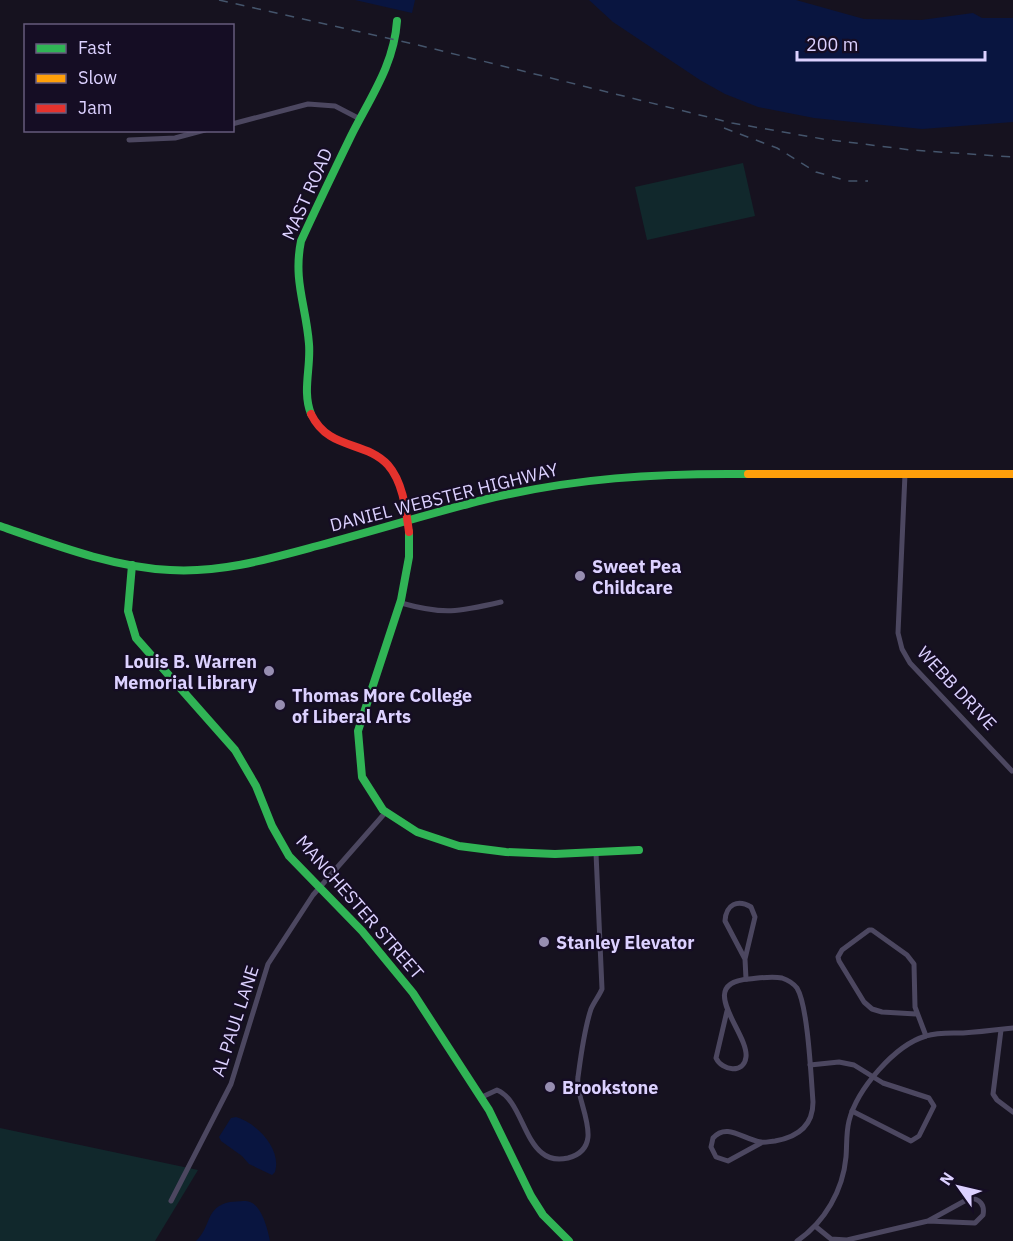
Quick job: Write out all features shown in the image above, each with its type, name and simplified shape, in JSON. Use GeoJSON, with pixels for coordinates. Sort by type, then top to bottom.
{"type":"FeatureCollection","features":[{"type":"Feature","properties":{"kind":"street","name":"MAST ROAD"},"geometry":{"type":"LineString","coordinates":[[385,813],[366,788],[360,774],[356,745],[361,716],[400,603],[410,556],[407,522],[402,492],[388,465],[374,454],[326,433],[314,419],[306,402],[309,346],[297,284],[296,261],[301,241],[360,118],[390,63],[397,40],[397,21]]}},
{"type":"Feature","properties":{"kind":"street"},"geometry":{"type":"LineString","coordinates":[[234,123],[308,104],[335,106],[360,118]]}},
{"type":"Feature","properties":{"kind":"street"},"geometry":{"type":"LineString","coordinates":[[129,140],[175,138],[198,132]]}},
{"type":"Feature","properties":{"kind":"street","name":"DANIEL WEBSTER HIGHWAY"},"geometry":{"type":"LineString","coordinates":[[0,526],[108,561],[173,570],[218,568],[289,554],[534,489],[612,477],[684,474],[1013,474]]}},
{"type":"Feature","properties":{"kind":"street","name":"WEBB DRIVE"},"geometry":{"type":"LineString","coordinates":[[905,474],[898,620],[902,650],[910,663],[1012,771]]}},
{"type":"Feature","properties":{"kind":"street","name":"MANCHESTER STREET"},"geometry":{"type":"LineString","coordinates":[[132,565],[127,612],[131,630],[136,638],[236,750],[256,786],[282,845],[400,975],[482,1097],[531,1196],[543,1215],[568,1241]]}},
{"type":"Feature","properties":{"kind":"street"},"geometry":{"type":"LineString","coordinates":[[400,603],[446,612],[468,610],[501,602]]}},
{"type":"Feature","properties":{"kind":"street"},"geometry":{"type":"LineString","coordinates":[[385,813],[431,836],[487,851],[528,855],[639,850]]}},
{"type":"Feature","properties":{"kind":"street","name":"AL PAUL LANE"},"geometry":{"type":"LineString","coordinates":[[171,1201],[231,1084],[268,964],[319,887],[385,813]]}},
{"type":"Feature","properties":{"kind":"street"},"geometry":{"type":"LineString","coordinates":[[482,1097],[498,1090],[507,1095],[535,1146],[545,1155],[566,1159],[576,1154],[585,1144],[589,1130],[577,1088],[578,1077],[592,1007],[602,989],[596,853]]}},
{"type":"Feature","properties":{"kind":"street"},"geometry":{"type":"LineString","coordinates":[[745,959],[725,921],[729,908],[737,902],[751,907],[755,917],[745,959],[746,979]]}},
{"type":"Feature","properties":{"kind":"street"},"geometry":{"type":"LineString","coordinates":[[916,1014],[882,1012],[867,1006],[839,961],[838,957],[842,950],[872,930],[907,955],[915,970],[916,1014],[926,1036]]}},
{"type":"Feature","properties":{"kind":"street"},"geometry":{"type":"LineString","coordinates":[[728,1011],[716,1058],[722,1066],[731,1070],[744,1062],[746,1052],[728,1011],[726,992],[729,984],[737,980],[782,978],[798,989],[803,1006],[813,1106],[807,1124],[793,1137],[761,1143],[731,1160],[725,1161],[716,1157],[711,1147],[715,1136],[726,1131],[761,1143]]}},
{"type":"Feature","properties":{"kind":"street"},"geometry":{"type":"LineString","coordinates":[[797,1241],[815,1226],[828,1209],[841,1182],[852,1111],[874,1077],[897,1051],[926,1036],[1013,1028]]}},
{"type":"Feature","properties":{"kind":"street"},"geometry":{"type":"LineString","coordinates":[[1000,1030],[993,1094],[1013,1112]]}},
{"type":"Feature","properties":{"kind":"street"},"geometry":{"type":"LineString","coordinates":[[810,1065],[844,1063],[859,1068],[886,1084],[932,1101],[934,1110],[915,1140],[907,1140],[852,1111]]}},
{"type":"Feature","properties":{"kind":"street"},"geometry":{"type":"LineString","coordinates":[[815,1226],[831,1239],[840,1240],[928,1221],[975,1223],[983,1215],[984,1207],[979,1201],[970,1198],[928,1221]]}},
{"type":"Feature","properties":{"kind":"green space"},"geometry":{"type":"Polygon","coordinates":[[[743,163],[755,216],[647,240],[635,187],[743,163]]]}},
{"type":"Feature","properties":{"kind":"green space"},"geometry":{"type":"Polygon","coordinates":[[[0,1128],[198,1170],[155,1241],[0,1241],[0,1128]]]}},
{"type":"Feature","properties":{"kind":"water"},"geometry":{"type":"Polygon","coordinates":[[[355,0],[415,0],[412,13],[355,0]]]}},
{"type":"Feature","properties":{"kind":"water"},"geometry":{"type":"Polygon","coordinates":[[[589,0],[796,0],[864,19],[921,20],[973,13],[982,18],[1013,18],[1013,122],[922,129],[814,118],[758,107],[725,94],[700,80],[613,22],[589,0]]]}},
{"type":"Feature","properties":{"kind":"water"},"geometry":{"type":"Polygon","coordinates":[[[236,1117],[252,1125],[271,1146],[276,1163],[275,1172],[272,1175],[249,1164],[221,1141],[219,1137],[231,1118],[236,1117]]]}},
{"type":"Feature","properties":{"kind":"water"},"geometry":{"type":"Polygon","coordinates":[[[246,1201],[254,1204],[264,1219],[270,1241],[196,1241],[216,1208],[230,1202],[246,1201]]]}},
{"type":"Feature","properties":{"kind":"railway"},"geometry":{"type":"LineString","coordinates":[[219,0],[418,45],[732,123],[823,139],[911,150],[1013,157]]}},
{"type":"Feature","properties":{"kind":"railway"},"geometry":{"type":"LineString","coordinates":[[724,128],[777,148],[816,172],[848,181],[868,181]]}},
{"type":"Feature","properties":{"kind":"traffic: fast"},"geometry":{"type":"LineString","coordinates":[[311,414],[307,397],[309,344],[298,268],[301,241],[386,67],[397,21]]}},
{"type":"Feature","properties":{"kind":"traffic: fast"},"geometry":{"type":"LineString","coordinates":[[0,526],[84,554],[127,565],[170,570],[208,569],[263,560],[483,500],[550,487],[615,478],[748,474]]}},
{"type":"Feature","properties":{"kind":"traffic: fast"},"geometry":{"type":"LineString","coordinates":[[409,532],[409,557],[401,600],[358,731],[362,777],[383,810],[417,832],[459,846],[506,852],[555,854],[639,850]]}},
{"type":"Feature","properties":{"kind":"traffic: fast"},"geometry":{"type":"LineString","coordinates":[[132,565],[128,611],[136,638],[235,750],[256,786],[272,826],[289,856],[362,931],[413,993],[489,1110],[531,1196],[543,1215],[569,1241]]}},
{"type":"Feature","properties":{"kind":"traffic: slow"},"geometry":{"type":"LineString","coordinates":[[748,474],[1013,474]]}},
{"type":"Feature","properties":{"kind":"traffic: jam"},"geometry":{"type":"LineString","coordinates":[[311,414],[327,434],[379,457],[388,465],[400,488],[409,532]]}},
{"type":"Feature","properties":{"kind":"place","name":"Sweet Pea Childcare"},"geometry":{"type":"Point","coordinates":[580,576]}},
{"type":"Feature","properties":{"kind":"place","name":"Louis B. Warren Memorial Library"},"geometry":{"type":"Point","coordinates":[269,671]}},
{"type":"Feature","properties":{"kind":"place","name":"Thomas More College of Liberal Arts"},"geometry":{"type":"Point","coordinates":[280,705]}},
{"type":"Feature","properties":{"kind":"place","name":"Stanley Elevator"},"geometry":{"type":"Point","coordinates":[544,942]}},
{"type":"Feature","properties":{"kind":"place","name":"Brookstone"},"geometry":{"type":"Point","coordinates":[550,1087]}}]}
